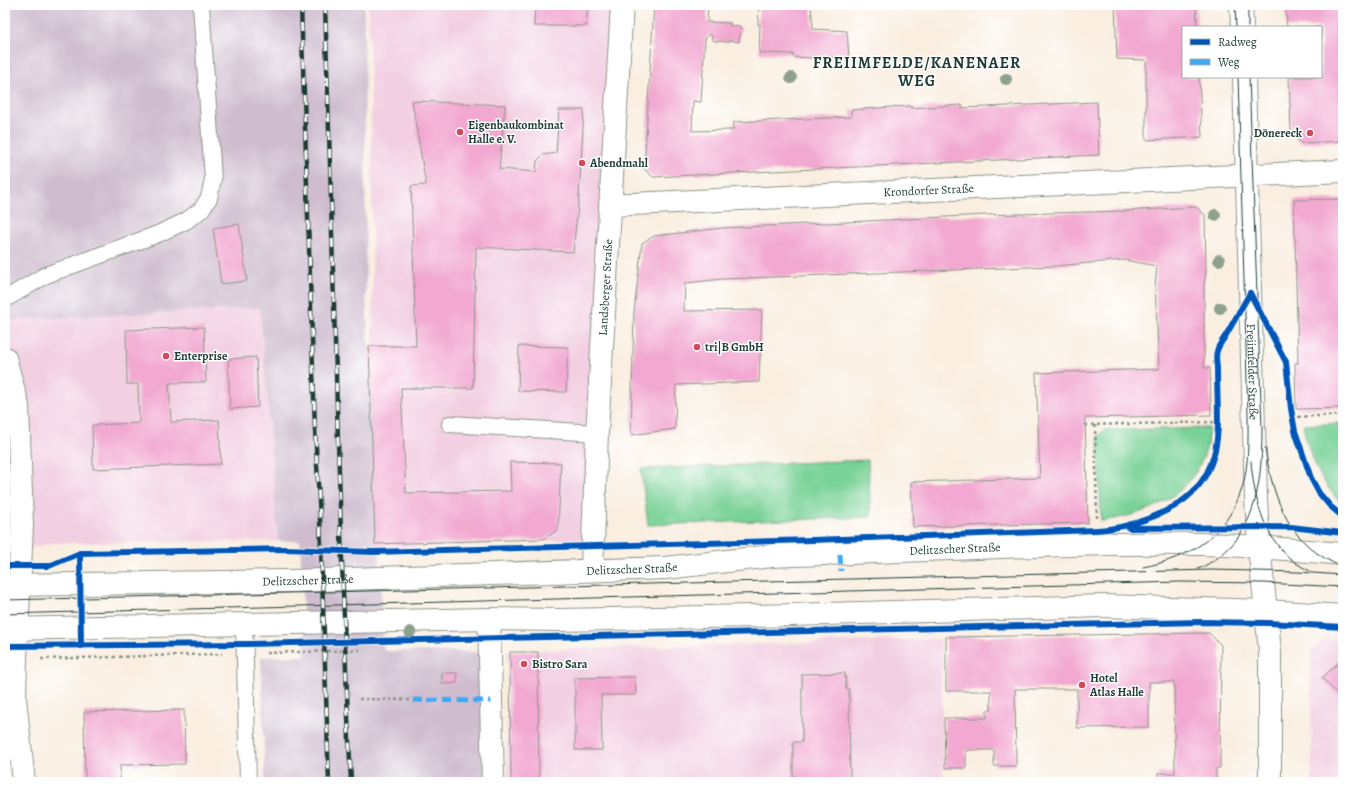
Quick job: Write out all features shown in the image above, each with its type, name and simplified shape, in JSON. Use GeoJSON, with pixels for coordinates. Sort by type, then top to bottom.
{"type":"FeatureCollection","features":[{"type":"Feature","properties":{"kind":"main road","name":"Landsberger Straße"},"geometry":{"type":"LineString","coordinates":[[592,570],[596,433],[622,5]]}},
{"type":"Feature","properties":{"kind":"main road"},"geometry":{"type":"LineString","coordinates":[[1241,5],[1242,26]]}},
{"type":"Feature","properties":{"kind":"main road","name":"Freiimfelder Straße"},"geometry":{"type":"LineString","coordinates":[[1244,78],[1254,442],[1259,547]]}},
{"type":"Feature","properties":{"kind":"main road","name":"Krondorfer Straße"},"geometry":{"type":"LineString","coordinates":[[610,205],[1343,171]]}},
{"type":"Feature","properties":{"kind":"main road"},"geometry":{"type":"LineString","coordinates":[[5,358],[18,406],[22,524],[12,585],[11,629],[15,698],[24,782]]}},
{"type":"Feature","properties":{"kind":"main road","name":"Delitzscher Straße"},"geometry":{"type":"LineString","coordinates":[[12,585],[291,581],[665,568],[793,556],[1104,545],[1202,544],[1343,554]]}},
{"type":"Feature","properties":{"kind":"main road"},"geometry":{"type":"LineString","coordinates":[[1259,547],[1270,652],[1270,782]]}},
{"type":"Feature","properties":{"kind":"main road"},"geometry":{"type":"LineString","coordinates":[[11,629],[489,619],[560,620],[753,616],[1104,606],[1266,611],[1343,616]]}},
{"type":"Feature","properties":{"kind":"main road"},"geometry":{"type":"LineString","coordinates":[[489,619],[493,782]]}},
{"type":"Feature","properties":{"kind":"lane"},"geometry":{"type":"LineString","coordinates":[[5,300],[46,275],[158,234],[186,221],[201,210],[209,198],[213,178],[201,5]]}},
{"type":"Feature","properties":{"kind":"lane"},"geometry":{"type":"LineString","coordinates":[[450,424],[596,433]]}},
{"type":"Feature","properties":{"kind":"lane"},"geometry":{"type":"LineString","coordinates":[[244,624],[248,782]]}},
{"type":"Feature","properties":{"kind":"path"},"geometry":{"type":"LineString","coordinates":[[1150,518],[1177,506],[1190,495],[1201,483],[1213,459],[1217,439],[1218,422],[1216,352],[1220,346]]}},
{"type":"Feature","properties":{"kind":"path"},"geometry":{"type":"LineString","coordinates":[[1292,417],[1343,415]]}},
{"type":"Feature","properties":{"kind":"path"},"geometry":{"type":"LineString","coordinates":[[1085,425],[1218,422]]}},
{"type":"Feature","properties":{"kind":"path"},"geometry":{"type":"LineString","coordinates":[[1094,425],[1097,523]]}},
{"type":"Feature","properties":{"kind":"path"},"geometry":{"type":"LineString","coordinates":[[68,558],[80,553],[285,549],[351,551]]}},
{"type":"Feature","properties":{"kind":"path"},"geometry":{"type":"LineString","coordinates":[[80,553],[80,584]]}},
{"type":"Feature","properties":{"kind":"path"},"geometry":{"type":"LineString","coordinates":[[359,699],[413,700]]}},
{"type":"Feature","properties":{"kind":"shaded area"},"geometry":{"type":"Polygon","coordinates":[[[5,5],[364,5],[366,297],[384,651],[482,652],[486,782],[265,782],[261,657],[305,656],[300,541],[278,541],[260,308],[5,320],[5,5]]]}},
{"type":"Feature","properties":{"kind":"shaded area"},"geometry":{"type":"Polygon","coordinates":[[[368,5],[620,5],[588,539],[373,549],[372,164],[368,5]]]}},
{"type":"Feature","properties":{"kind":"shaded area"},"geometry":{"type":"Polygon","coordinates":[[[260,308],[278,541],[51,543],[5,554],[5,320],[260,308]]]}},
{"type":"Feature","properties":{"kind":"shaded area"},"geometry":{"type":"Polygon","coordinates":[[[941,639],[943,782],[507,782],[507,651],[941,639]]]}},
{"type":"Feature","properties":{"kind":"shaded area"},"geometry":{"type":"Polygon","coordinates":[[[1325,639],[1343,640],[1343,782],[1312,782],[1311,651],[1325,639]]]}},
{"type":"Feature","properties":{"kind":"green space"},"geometry":{"type":"Polygon","coordinates":[[[1343,423],[1343,505],[1322,478],[1312,458],[1303,425],[1343,423]]]}},
{"type":"Feature","properties":{"kind":"green space"},"geometry":{"type":"Polygon","coordinates":[[[1209,428],[1207,446],[1201,463],[1192,478],[1180,490],[1167,500],[1152,508],[1136,514],[1101,521],[1098,436],[1104,430],[1209,428]]]}},
{"type":"Feature","properties":{"kind":"green space"},"geometry":{"type":"Polygon","coordinates":[[[868,460],[871,517],[648,525],[641,469],[868,460]]]}},
{"type":"Feature","properties":{"kind":"building"},"geometry":{"type":"Polygon","coordinates":[[[535,5],[588,5],[586,26],[534,26],[535,5]]]}},
{"type":"Feature","properties":{"kind":"building"},"geometry":{"type":"Polygon","coordinates":[[[654,5],[708,5],[707,22],[730,23],[730,26],[741,27],[739,42],[729,40],[729,42],[714,41],[710,34],[705,39],[701,102],[693,101],[692,131],[733,130],[734,122],[851,117],[851,110],[891,107],[911,106],[911,108],[962,105],[962,108],[1097,102],[1099,155],[653,177],[644,169],[654,5]]]}},
{"type":"Feature","properties":{"kind":"building"},"geometry":{"type":"Polygon","coordinates":[[[759,5],[811,5],[813,29],[847,31],[849,58],[812,56],[812,58],[793,57],[793,54],[759,53],[759,5]]]}},
{"type":"Feature","properties":{"kind":"building"},"geometry":{"type":"Polygon","coordinates":[[[1115,5],[1196,5],[1197,26],[1182,26],[1182,78],[1199,78],[1202,137],[1146,140],[1146,60],[1117,59],[1115,5]]]}},
{"type":"Feature","properties":{"kind":"building"},"geometry":{"type":"Polygon","coordinates":[[[1285,5],[1343,6],[1343,21],[1339,21],[1339,62],[1341,89],[1343,89],[1343,141],[1301,143],[1291,134],[1289,78],[1322,78],[1322,26],[1287,26],[1285,5]]]}},
{"type":"Feature","properties":{"kind":"building"},"geometry":{"type":"Polygon","coordinates":[[[412,101],[505,105],[499,169],[536,172],[537,161],[543,155],[556,153],[559,110],[584,110],[579,197],[573,252],[476,247],[473,388],[401,388],[406,493],[511,491],[510,462],[561,463],[558,530],[543,539],[375,544],[369,346],[416,346],[411,186],[426,185],[412,101]]]}},
{"type":"Feature","properties":{"kind":"building"},"geometry":{"type":"Polygon","coordinates":[[[1343,199],[1343,408],[1296,409],[1295,363],[1298,363],[1294,200],[1343,199]]]}},
{"type":"Feature","properties":{"kind":"building"},"geometry":{"type":"Polygon","coordinates":[[[1196,207],[1205,215],[1206,272],[1204,284],[1204,368],[1210,368],[1211,415],[1085,418],[1088,523],[913,527],[911,482],[1040,478],[1036,373],[1159,369],[1155,286],[1157,266],[1124,260],[1056,266],[723,279],[685,283],[684,311],[762,310],[759,382],[676,385],[675,429],[631,435],[634,312],[642,243],[654,236],[722,228],[985,215],[1123,211],[1196,207]]]}},
{"type":"Feature","properties":{"kind":"building"},"geometry":{"type":"Polygon","coordinates":[[[239,224],[247,281],[221,284],[213,228],[239,224]]]}},
{"type":"Feature","properties":{"kind":"building"},"geometry":{"type":"Polygon","coordinates":[[[204,327],[206,382],[169,383],[171,422],[219,420],[221,464],[93,469],[92,425],[139,423],[138,384],[127,384],[126,330],[204,327]]]}},
{"type":"Feature","properties":{"kind":"building"},"geometry":{"type":"Polygon","coordinates":[[[519,346],[568,347],[566,392],[518,391],[519,346]]]}},
{"type":"Feature","properties":{"kind":"building"},"geometry":{"type":"Polygon","coordinates":[[[256,357],[258,407],[230,409],[228,359],[256,357]]]}},
{"type":"Feature","properties":{"kind":"building","name":"Hotel Atlas Halle"},"geometry":{"type":"Polygon","coordinates":[[[1209,633],[1221,645],[1220,768],[1216,768],[1216,780],[1219,780],[1219,782],[1158,782],[1158,773],[1175,773],[1174,682],[1149,682],[1149,727],[1077,728],[1077,689],[1015,689],[1016,766],[994,766],[994,750],[966,750],[966,768],[945,768],[944,718],[987,718],[987,710],[991,710],[991,691],[946,691],[946,637],[1209,633]]]}},
{"type":"Feature","properties":{"kind":"building"},"geometry":{"type":"Polygon","coordinates":[[[510,652],[538,652],[539,782],[511,782],[510,652]]]}},
{"type":"Feature","properties":{"kind":"building"},"geometry":{"type":"Polygon","coordinates":[[[1343,658],[1343,700],[1322,678],[1343,658]]]}},
{"type":"Feature","properties":{"kind":"building"},"geometry":{"type":"Polygon","coordinates":[[[442,673],[457,673],[457,683],[442,684],[442,673]]]}},
{"type":"Feature","properties":{"kind":"building"},"geometry":{"type":"Polygon","coordinates":[[[845,673],[846,689],[849,689],[850,782],[802,782],[802,779],[793,779],[793,742],[802,742],[802,674],[845,673]]]}},
{"type":"Feature","properties":{"kind":"building"},"geometry":{"type":"Polygon","coordinates":[[[635,677],[636,695],[601,695],[602,750],[575,750],[575,678],[635,677]]]}},
{"type":"Feature","properties":{"kind":"building"},"geometry":{"type":"Polygon","coordinates":[[[184,710],[185,764],[120,765],[120,782],[85,782],[84,712],[184,710]]]}},
{"type":"Feature","properties":{"kind":"tram line"},"geometry":{"type":"LineString","coordinates":[[1235,5],[1236,26]]}},
{"type":"Feature","properties":{"kind":"tram line"},"geometry":{"type":"LineString","coordinates":[[1248,5],[1248,26]]}},
{"type":"Feature","properties":{"kind":"tram line"},"geometry":{"type":"LineString","coordinates":[[1143,567],[1161,563],[1177,557],[1206,541],[1218,530],[1228,517],[1237,502],[1245,476],[1248,450],[1248,415],[1238,78]]}},
{"type":"Feature","properties":{"kind":"tram line"},"geometry":{"type":"LineString","coordinates":[[1198,569],[1218,558],[1233,544],[1244,528],[1252,510],[1260,470],[1262,428],[1249,78]]}},
{"type":"Feature","properties":{"kind":"tram line"},"geometry":{"type":"LineString","coordinates":[[1265,448],[1273,486],[1287,520],[1297,534],[1310,547],[1325,558],[1343,567]]}},
{"type":"Feature","properties":{"kind":"tram line"},"geometry":{"type":"LineString","coordinates":[[1251,461],[1255,493],[1266,525],[1273,539],[1283,552],[1295,563],[1310,571]]}},
{"type":"Feature","properties":{"kind":"tram line"},"geometry":{"type":"LineString","coordinates":[[5,600],[1211,570],[1297,572],[1343,575]]}},
{"type":"Feature","properties":{"kind":"tram line"},"geometry":{"type":"LineString","coordinates":[[5,614],[1180,582],[1263,583],[1343,587]]}},
{"type":"Feature","properties":{"kind":"railway"},"geometry":{"type":"LineString","coordinates":[[301,5],[315,429],[320,518],[329,782]]}},
{"type":"Feature","properties":{"kind":"railway"},"geometry":{"type":"LineString","coordinates":[[325,5],[339,491],[351,782]]}},
{"type":"Feature","properties":{"kind":"marked path"},"geometry":{"type":"LineString","coordinates":[[840,554],[841,571]]}},
{"type":"Feature","properties":{"kind":"marked path"},"geometry":{"type":"LineString","coordinates":[[413,700],[491,701]]}},
{"type":"Feature","properties":{"kind":"cycle path"},"geometry":{"type":"LineString","coordinates":[[1250,293],[1286,362],[1295,431],[1311,478],[1319,493],[1330,506],[1343,517]]}},
{"type":"Feature","properties":{"kind":"cycle path"},"geometry":{"type":"LineString","coordinates":[[5,566],[49,566],[80,553],[285,549],[373,552],[812,540],[1110,529],[1147,519],[1178,504],[1191,494],[1208,470],[1214,456],[1217,439],[1218,421],[1216,353],[1219,345],[1250,293]]}},
{"type":"Feature","properties":{"kind":"cycle path"},"geometry":{"type":"LineString","coordinates":[[1129,528],[1291,527],[1343,533]]}},
{"type":"Feature","properties":{"kind":"cycle path"},"geometry":{"type":"LineString","coordinates":[[80,553],[81,646]]}},
{"type":"Feature","properties":{"kind":"cycle path"},"geometry":{"type":"LineString","coordinates":[[5,646],[245,644],[1201,622],[1268,623],[1343,627]]}},
{"type":"Feature","properties":{"kind":"place","name":"Eigenbaukombinat Halle e. V."},"geometry":{"type":"Point","coordinates":[460,132]}},
{"type":"Feature","properties":{"kind":"place","name":"Dönereck"},"geometry":{"type":"Point","coordinates":[1310,133]}},
{"type":"Feature","properties":{"kind":"place","name":"Abendmahl"},"geometry":{"type":"Point","coordinates":[582,163]}},
{"type":"Feature","properties":{"kind":"place","name":"tri|B GmbH"},"geometry":{"type":"Point","coordinates":[697,347]}},
{"type":"Feature","properties":{"kind":"place","name":"Enterprise"},"geometry":{"type":"Point","coordinates":[166,356]}},
{"type":"Feature","properties":{"kind":"place","name":"Bistro Sara"},"geometry":{"type":"Point","coordinates":[524,664]}},
{"type":"Feature","properties":{"kind":"place","name":"Hotel Atlas Halle"},"geometry":{"type":"Point","coordinates":[1082,685]}},
{"type":"Feature","properties":{"kind":"district","name":"FREIIMFELDE/KANENAER WEG"},"geometry":{"type":"Point","coordinates":[917,71]}}]}
